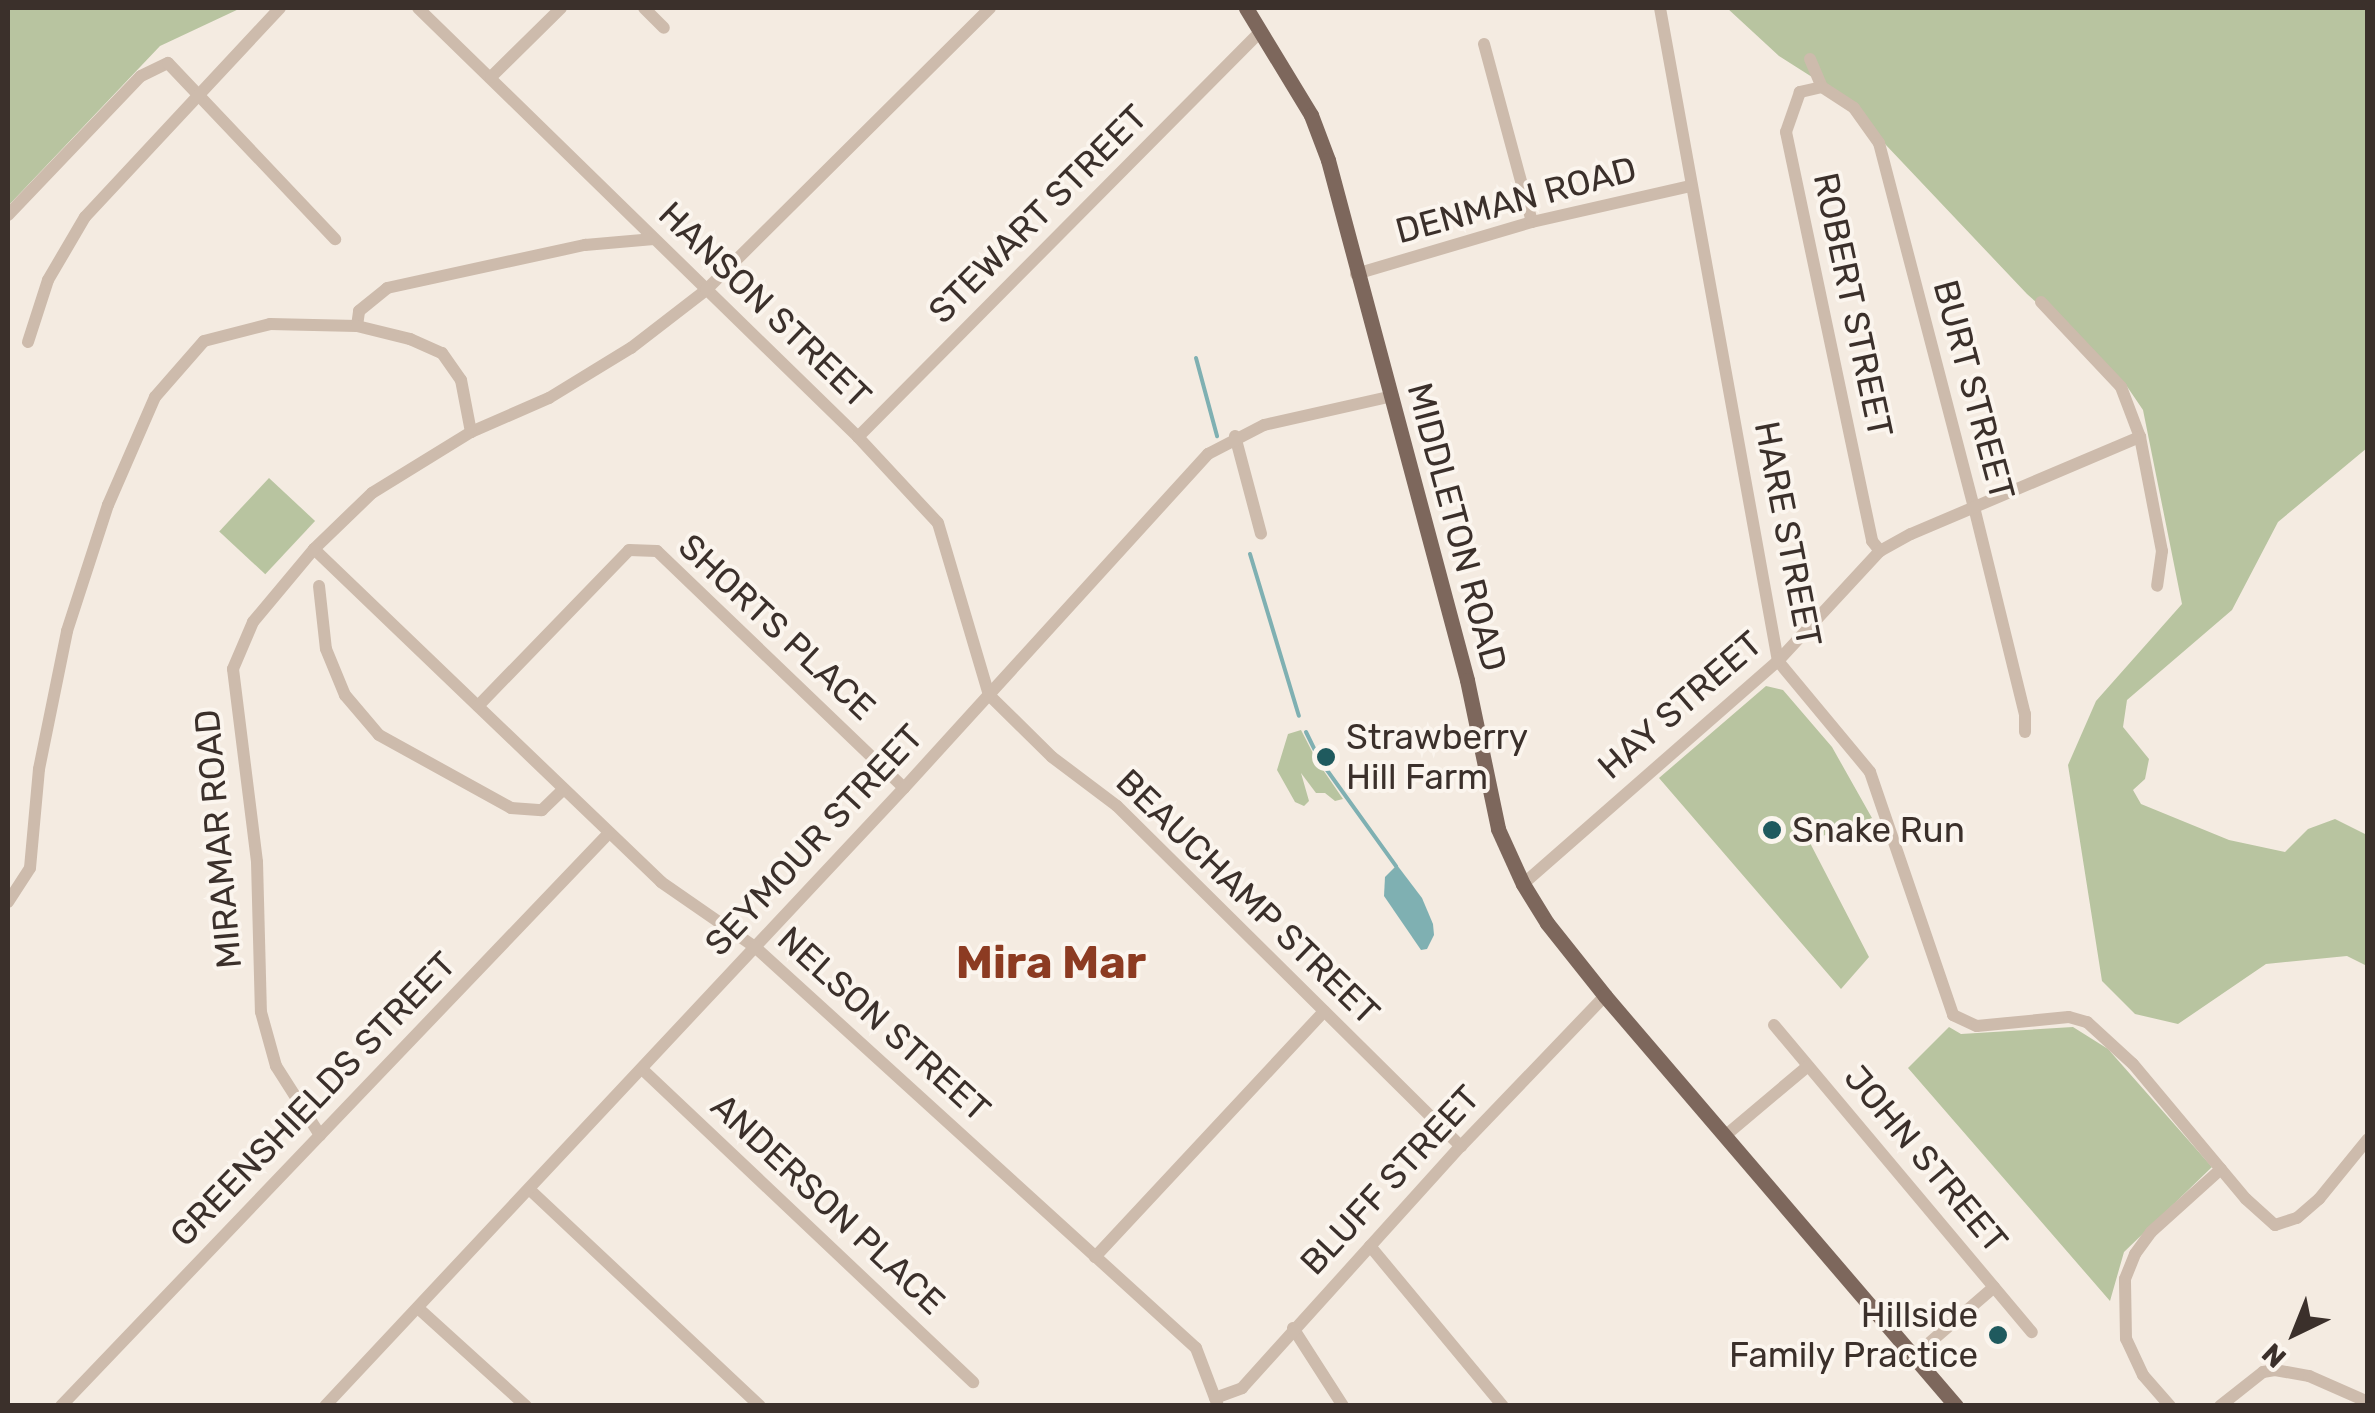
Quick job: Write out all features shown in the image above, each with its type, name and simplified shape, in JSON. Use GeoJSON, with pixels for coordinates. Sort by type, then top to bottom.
{"type":"FeatureCollection","features":[{"type":"Feature","properties":{"kind":"main road","name":"MIDDLETON ROAD"},"geometry":{"type":"LineString","coordinates":[[1246,8],[1311,115],[1328,160],[1467,680],[1498,829],[1522,884],[1547,923],[1605,996],[1956,1406]]}},
{"type":"Feature","properties":{"kind":"street"},"geometry":{"type":"LineString","coordinates":[[28,342],[48,280],[67,242],[113,184],[280,8]]}},
{"type":"Feature","properties":{"kind":"street","name":"HANSON STREET"},"geometry":{"type":"LineString","coordinates":[[418,8],[858,437],[938,522],[989,695]]}},
{"type":"Feature","properties":{"kind":"street"},"geometry":{"type":"LineString","coordinates":[[491,77],[561,8]]}},
{"type":"Feature","properties":{"kind":"street"},"geometry":{"type":"LineString","coordinates":[[644,8],[664,28]]}},
{"type":"Feature","properties":{"kind":"street","name":"MIRAMAR ROAD"},"geometry":{"type":"LineString","coordinates":[[320,1135],[276,1066],[261,1012],[258,862],[233,669],[253,622],[314,548],[372,492],[471,432],[549,398],[631,348],[706,290],[990,8]]}},
{"type":"Feature","properties":{"kind":"street","name":"HARE STREET"},"geometry":{"type":"LineString","coordinates":[[1660,8],[1778,661],[1870,772],[1952,1016],[1977,1026],[2069,1017],[2087,1022],[2133,1064],[2221,1169]]}},
{"type":"Feature","properties":{"kind":"street","name":"STEWART STREET"},"geometry":{"type":"LineString","coordinates":[[858,437],[1260,32]]}},
{"type":"Feature","properties":{"kind":"street"},"geometry":{"type":"LineString","coordinates":[[1484,44],[1532,222]]}},
{"type":"Feature","properties":{"kind":"street"},"geometry":{"type":"LineString","coordinates":[[1810,59],[1822,87]]}},
{"type":"Feature","properties":{"kind":"street"},"geometry":{"type":"LineString","coordinates":[[8,215],[149,68],[168,62],[335,239]]}},
{"type":"Feature","properties":{"kind":"street","name":"BURT STREET"},"geometry":{"type":"LineString","coordinates":[[1822,87],[1854,108],[1878,143],[1974,507],[2025,714],[2025,732]]}},
{"type":"Feature","properties":{"kind":"street","name":"ROBERT STREET"},"geometry":{"type":"LineString","coordinates":[[1822,87],[1800,92],[1786,132],[1872,541],[1880,551]]}},
{"type":"Feature","properties":{"kind":"street","name":"DENMAN ROAD"},"geometry":{"type":"LineString","coordinates":[[1356,274],[1532,222],[1691,186]]}},
{"type":"Feature","properties":{"kind":"street"},"geometry":{"type":"LineString","coordinates":[[357,326],[359,312],[386,288],[585,244],[654,239]]}},
{"type":"Feature","properties":{"kind":"street"},"geometry":{"type":"LineString","coordinates":[[2042,302],[2121,387],[2140,437],[2162,552],[2157,586]]}},
{"type":"Feature","properties":{"kind":"street"},"geometry":{"type":"LineString","coordinates":[[8,902],[30,868],[40,769],[57,669],[122,470],[154,397],[204,341],[270,324],[357,326],[410,339],[442,354],[460,380],[471,432]]}},
{"type":"Feature","properties":{"kind":"street","name":"SEYMOUR STREET"},"geometry":{"type":"LineString","coordinates":[[326,1406],[904,788],[1208,454],[1235,436],[1393,396]]}},
{"type":"Feature","properties":{"kind":"street"},"geometry":{"type":"LineString","coordinates":[[1235,436],[1260,534]]}},
{"type":"Feature","properties":{"kind":"street","name":"HAY STREET"},"geometry":{"type":"LineString","coordinates":[[1522,884],[1778,661],[1880,551],[2140,437]]}},
{"type":"Feature","properties":{"kind":"street","name":"NELSON STREET"},"geometry":{"type":"LineString","coordinates":[[314,548],[661,882],[755,947],[1196,1348],[1216,1402]]}},
{"type":"Feature","properties":{"kind":"street","name":"SHORTS PLACE"},"geometry":{"type":"LineString","coordinates":[[478,706],[629,550],[657,551],[904,788]]}},
{"type":"Feature","properties":{"kind":"street"},"geometry":{"type":"LineString","coordinates":[[319,586],[326,649],[345,694],[379,735],[511,808],[542,810],[564,790]]}},
{"type":"Feature","properties":{"kind":"street","name":"BEAUCHAMP STREET"},"geometry":{"type":"LineString","coordinates":[[989,695],[1052,757],[1117,806],[1461,1146]]}},
{"type":"Feature","properties":{"kind":"street","name":"GREENSHIELDS STREET"},"geometry":{"type":"LineString","coordinates":[[61,1406],[608,833]]}},
{"type":"Feature","properties":{"kind":"street","name":"BLUFF STREET"},"geometry":{"type":"LineString","coordinates":[[1216,1402],[1242,1388],[1461,1146],[1605,996]]}},
{"type":"Feature","properties":{"kind":"street"},"geometry":{"type":"LineString","coordinates":[[1095,1258],[1324,1012]]}},
{"type":"Feature","properties":{"kind":"street","name":"JOHN STREET"},"geometry":{"type":"LineString","coordinates":[[1774,1025],[2032,1332]]}},
{"type":"Feature","properties":{"kind":"street"},"geometry":{"type":"LineString","coordinates":[[1726,1135],[1808,1066]]}},
{"type":"Feature","properties":{"kind":"street","name":"ANDERSON PLACE"},"geometry":{"type":"LineString","coordinates":[[642,1069],[973,1382]]}},
{"type":"Feature","properties":{"kind":"street"},"geometry":{"type":"LineString","coordinates":[[2170,1406],[2143,1376],[2126,1340],[2125,1279],[2135,1254],[2151,1232],[2221,1169],[2261,1215],[2276,1225],[2298,1218],[2319,1199],[2368,1139]]}},
{"type":"Feature","properties":{"kind":"street"},"geometry":{"type":"LineString","coordinates":[[529,1189],[760,1406]]}},
{"type":"Feature","properties":{"kind":"street"},"geometry":{"type":"LineString","coordinates":[[1370,1246],[1503,1406]]}},
{"type":"Feature","properties":{"kind":"street"},"geometry":{"type":"LineString","coordinates":[[1913,1357],[1994,1287]]}},
{"type":"Feature","properties":{"kind":"street"},"geometry":{"type":"LineString","coordinates":[[418,1308],[526,1406]]}},
{"type":"Feature","properties":{"kind":"street"},"geometry":{"type":"LineString","coordinates":[[1293,1328],[1344,1406]]}},
{"type":"Feature","properties":{"kind":"street"},"geometry":{"type":"LineString","coordinates":[[2220,1406],[2263,1372],[2275,1370],[2309,1376],[2368,1402]]}},
{"type":"Feature","properties":{"kind":"green space"},"geometry":{"type":"Polygon","coordinates":[[[8,8],[241,8],[160,46],[8,206],[8,8]]]}},
{"type":"Feature","properties":{"kind":"green space"},"geometry":{"type":"Polygon","coordinates":[[[1727,8],[2367,8],[2367,448],[2278,522],[2232,610],[2127,700],[2123,727],[2149,759],[2145,779],[2133,790],[2141,804],[2229,840],[2285,852],[2308,829],[2335,819],[2367,835],[2367,966],[2347,956],[2266,964],[2178,1024],[2135,1014],[2102,981],[2068,765],[2096,701],[2182,604],[2143,410],[2124,382],[2027,294],[1885,144],[1856,105],[1779,56],[1727,8]]]}},
{"type":"Feature","properties":{"kind":"green space"},"geometry":{"type":"Polygon","coordinates":[[[269,478],[315,521],[265,574],[219,531],[269,478]]]}},
{"type":"Feature","properties":{"kind":"green space","name":"Snake Run"},"geometry":{"type":"Polygon","coordinates":[[[1766,686],[1783,690],[1832,747],[1872,818],[1809,841],[1869,957],[1841,989],[1659,778],[1766,686]]]}},
{"type":"Feature","properties":{"kind":"green space"},"geometry":{"type":"Polygon","coordinates":[[[1301,730],[1343,799],[1335,801],[1325,793],[1316,793],[1301,773],[1309,801],[1304,806],[1295,802],[1277,770],[1288,734],[1301,730]]]}},
{"type":"Feature","properties":{"kind":"green space"},"geometry":{"type":"Polygon","coordinates":[[[1949,1027],[1961,1034],[2073,1027],[2108,1049],[2212,1167],[2124,1252],[2110,1301],[1908,1068],[1949,1027]]]}},
{"type":"Feature","properties":{"kind":"water"},"geometry":{"type":"Polygon","coordinates":[[[1397,865],[1422,898],[1433,924],[1434,935],[1427,949],[1421,950],[1384,896],[1385,877],[1397,865]]]}},
{"type":"Feature","properties":{"kind":"waterway"},"geometry":{"type":"LineString","coordinates":[[1196,358],[1217,436]]}},
{"type":"Feature","properties":{"kind":"waterway"},"geometry":{"type":"LineString","coordinates":[[1250,554],[1299,716]]}},
{"type":"Feature","properties":{"kind":"waterway"},"geometry":{"type":"LineString","coordinates":[[1306,732],[1319,759],[1396,866]]}},
{"type":"Feature","properties":{"kind":"place","name":"Strawberry Hill Farm"},"geometry":{"type":"Point","coordinates":[1326,757]}},
{"type":"Feature","properties":{"kind":"place","name":"Snake Run"},"geometry":{"type":"Point","coordinates":[1772,830]}},
{"type":"Feature","properties":{"kind":"place","name":"Hillside Family Practice"},"geometry":{"type":"Point","coordinates":[1998,1335]}},
{"type":"Feature","properties":{"kind":"district","name":"Mira Mar"},"geometry":{"type":"Point","coordinates":[1051,963]}}]}
